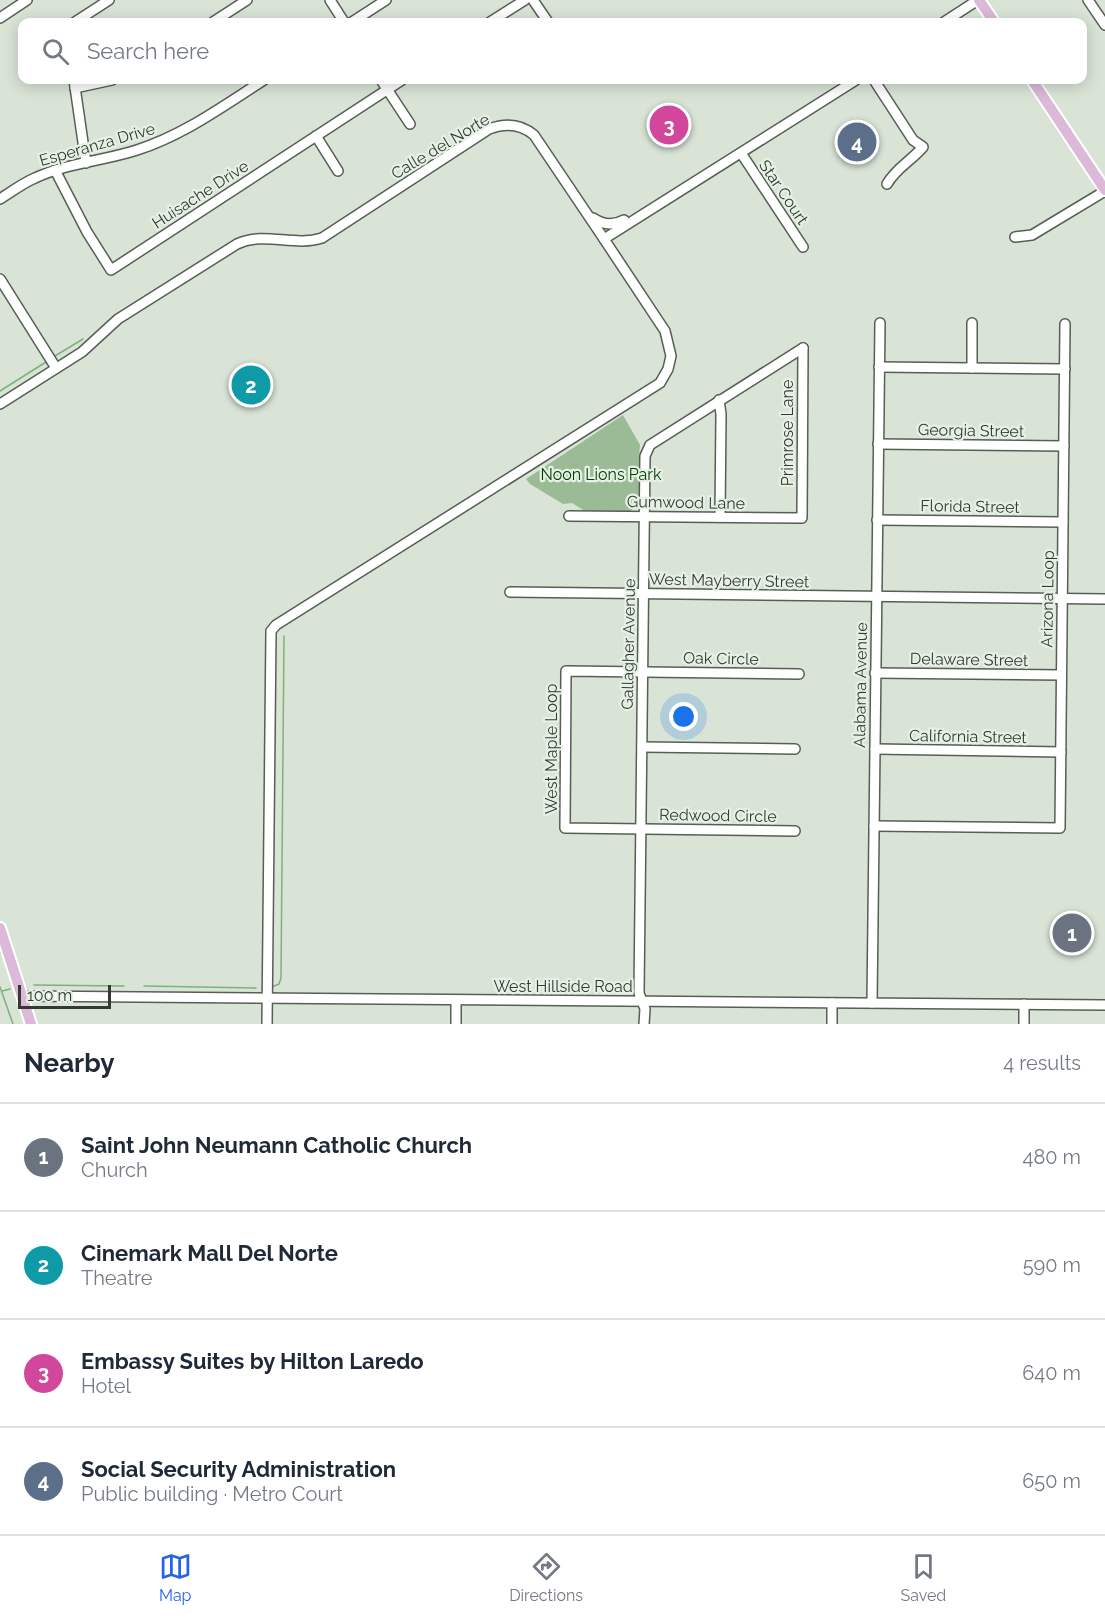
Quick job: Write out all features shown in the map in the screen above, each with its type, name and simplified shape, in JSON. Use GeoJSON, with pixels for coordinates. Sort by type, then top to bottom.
{"type":"FeatureCollection","features":[{"type":"Feature","properties":{"kind":"main road"},"geometry":{"type":"LineString","coordinates":[[979,0],[991,18]]}},
{"type":"Feature","properties":{"kind":"main road"},"geometry":{"type":"LineString","coordinates":[[1035,84],[1105,190]]}},
{"type":"Feature","properties":{"kind":"main road"},"geometry":{"type":"LineString","coordinates":[[0,928],[32,1024]]}},
{"type":"Feature","properties":{"kind":"street"},"geometry":{"type":"LineString","coordinates":[[0,18],[27,0]]}},
{"type":"Feature","properties":{"kind":"street"},"geometry":{"type":"LineString","coordinates":[[81,18],[109,0]]}},
{"type":"Feature","properties":{"kind":"street"},"geometry":{"type":"LineString","coordinates":[[219,18],[248,0]]}},
{"type":"Feature","properties":{"kind":"street"},"geometry":{"type":"LineString","coordinates":[[330,0],[341,18]]}},
{"type":"Feature","properties":{"kind":"street"},"geometry":{"type":"LineString","coordinates":[[358,18],[386,0]]}},
{"type":"Feature","properties":{"kind":"street"},"geometry":{"type":"LineString","coordinates":[[496,18],[525,0]]}},
{"type":"Feature","properties":{"kind":"street"},"geometry":{"type":"LineString","coordinates":[[532,0],[545,18]]}},
{"type":"Feature","properties":{"kind":"street"},"geometry":{"type":"LineString","coordinates":[[950,18],[979,0]]}},
{"type":"Feature","properties":{"kind":"street"},"geometry":{"type":"LineString","coordinates":[[1088,0],[1105,25]]}},
{"type":"Feature","properties":{"kind":"street"},"geometry":{"type":"LineString","coordinates":[[74,84],[86,163]]}},
{"type":"Feature","properties":{"kind":"street","name":"Esperanza Drive"},"geometry":{"type":"LineString","coordinates":[[2,195],[33,178],[55,170],[137,150],[166,139],[191,127],[258,84]]}},
{"type":"Feature","properties":{"kind":"street"},"geometry":{"type":"LineString","coordinates":[[384,84],[410,124]]}},
{"type":"Feature","properties":{"kind":"street","name":"Huisache Drive"},"geometry":{"type":"LineString","coordinates":[[55,170],[82,224],[111,270],[395,84]]}},
{"type":"Feature","properties":{"kind":"street"},"geometry":{"type":"LineString","coordinates":[[604,239],[850,84]]}},
{"type":"Feature","properties":{"kind":"street"},"geometry":{"type":"LineString","coordinates":[[877,84],[913,140],[923,147],[916,157],[894,172],[888,184]]}},
{"type":"Feature","properties":{"kind":"street","name":"Calle del Norte"},"geometry":{"type":"LineString","coordinates":[[0,404],[87,348],[118,319],[237,244],[258,238],[309,241],[322,238],[497,126],[512,125],[534,135],[665,332],[671,356],[668,369],[660,383],[276,625],[271,632],[268,999]]}},
{"type":"Feature","properties":{"kind":"street"},"geometry":{"type":"LineString","coordinates":[[316,136],[338,171]]}},
{"type":"Feature","properties":{"kind":"street","name":"Star Court"},"geometry":{"type":"LineString","coordinates":[[741,153],[803,247]]}},
{"type":"Feature","properties":{"kind":"street"},"geometry":{"type":"LineString","coordinates":[[1015,237],[1032,235],[1105,190]]}},
{"type":"Feature","properties":{"kind":"street"},"geometry":{"type":"LineString","coordinates":[[587,213],[599,223],[612,224],[648,210]]}},
{"type":"Feature","properties":{"kind":"street"},"geometry":{"type":"LineString","coordinates":[[0,279],[56,368]]}},
{"type":"Feature","properties":{"kind":"street","name":"Alabama Avenue"},"geometry":{"type":"LineString","coordinates":[[872,1003],[880,323]]}},
{"type":"Feature","properties":{"kind":"street"},"geometry":{"type":"LineString","coordinates":[[972,323],[972,368]]}},
{"type":"Feature","properties":{"kind":"street","name":"Arizona Loop"},"geometry":{"type":"LineString","coordinates":[[874,826],[1060,828],[1065,324]]}},
{"type":"Feature","properties":{"kind":"street","name":"Gallagher Avenue"},"geometry":{"type":"LineString","coordinates":[[644,1024],[645,1009],[639,993],[646,450],[650,445],[718,400],[803,348]]}},
{"type":"Feature","properties":{"kind":"street","name":"Primrose Lane"},"geometry":{"type":"LineString","coordinates":[[802,518],[803,348]]}},
{"type":"Feature","properties":{"kind":"street"},"geometry":{"type":"LineString","coordinates":[[879,367],[1065,369]]}},
{"type":"Feature","properties":{"kind":"street"},"geometry":{"type":"LineString","coordinates":[[718,400],[722,414],[720,517]]}},
{"type":"Feature","properties":{"kind":"street","name":"Georgia Street"},"geometry":{"type":"LineString","coordinates":[[878,444],[1064,446]]}},
{"type":"Feature","properties":{"kind":"street","name":"Gumwood Lane"},"geometry":{"type":"LineString","coordinates":[[569,516],[802,518]]}},
{"type":"Feature","properties":{"kind":"street","name":"Florida Street"},"geometry":{"type":"LineString","coordinates":[[877,520],[1063,522]]}},
{"type":"Feature","properties":{"kind":"street","name":"West Mayberry Street"},"geometry":{"type":"LineString","coordinates":[[510,592],[1105,599]]}},
{"type":"Feature","properties":{"kind":"street","name":"West Maple Loop"},"geometry":{"type":"LineString","coordinates":[[641,828],[565,828],[566,671],[643,672]]}},
{"type":"Feature","properties":{"kind":"street","name":"Oak Circle"},"geometry":{"type":"LineString","coordinates":[[643,672],[799,674]]}},
{"type":"Feature","properties":{"kind":"street","name":"Delaware Street"},"geometry":{"type":"LineString","coordinates":[[875,673],[1061,675]]}},
{"type":"Feature","properties":{"kind":"street"},"geometry":{"type":"LineString","coordinates":[[642,747],[795,750]]}},
{"type":"Feature","properties":{"kind":"street","name":"California Street"},"geometry":{"type":"LineString","coordinates":[[875,749],[1061,752]]}},
{"type":"Feature","properties":{"kind":"street","name":"Redwood Circle"},"geometry":{"type":"LineString","coordinates":[[641,828],[795,831]]}},
{"type":"Feature","properties":{"kind":"street","name":"West Hillside Road"},"geometry":{"type":"LineString","coordinates":[[21,996],[1105,1005]]}},
{"type":"Feature","properties":{"kind":"street"},"geometry":{"type":"LineString","coordinates":[[267,1024],[268,999]]}},
{"type":"Feature","properties":{"kind":"street"},"geometry":{"type":"LineString","coordinates":[[456,1000],[456,1024]]}},
{"type":"Feature","properties":{"kind":"street"},"geometry":{"type":"LineString","coordinates":[[831,1024],[832,1003]]}},
{"type":"Feature","properties":{"kind":"street"},"geometry":{"type":"LineString","coordinates":[[1024,1004],[1024,1024]]}},
{"type":"Feature","properties":{"kind":"green space","name":"Noon Lions Park"},"geometry":{"type":"Polygon","coordinates":[[[623,415],[640,445],[639,505],[631,511],[585,511],[572,503],[563,504],[530,484],[526,479],[623,415]]]}},
{"type":"Feature","properties":{"kind":"waterway"},"geometry":{"type":"LineString","coordinates":[[55,356],[83,339]]}},
{"type":"Feature","properties":{"kind":"waterway"},"geometry":{"type":"LineString","coordinates":[[0,391],[46,362]]}},
{"type":"Feature","properties":{"kind":"waterway"},"geometry":{"type":"LineString","coordinates":[[272,987],[279,984],[281,978],[284,636]]}},
{"type":"Feature","properties":{"kind":"waterway"},"geometry":{"type":"LineString","coordinates":[[34,985],[124,986]]}},
{"type":"Feature","properties":{"kind":"waterway"},"geometry":{"type":"LineString","coordinates":[[144,986],[256,988]]}},
{"type":"Feature","properties":{"kind":"waterway"},"geometry":{"type":"LineString","coordinates":[[0,987],[13,1024]]}},
{"type":"Feature","properties":{"kind":"waterway"},"geometry":{"type":"LineString","coordinates":[[2,991],[10,989]]}},
{"type":"Feature","properties":{"kind":"place","name":"Embassy Suites by Hilton Laredo"},"geometry":{"type":"Point","coordinates":[669,125]}},
{"type":"Feature","properties":{"kind":"place","name":"Social Security Administration"},"geometry":{"type":"Point","coordinates":[857,142]}},
{"type":"Feature","properties":{"kind":"place","name":"Cinemark Mall Del Norte"},"geometry":{"type":"Point","coordinates":[251,385]}},
{"type":"Feature","properties":{"kind":"place","name":"Saint John Neumann Catholic Church"},"geometry":{"type":"Point","coordinates":[1072,933]}}]}
